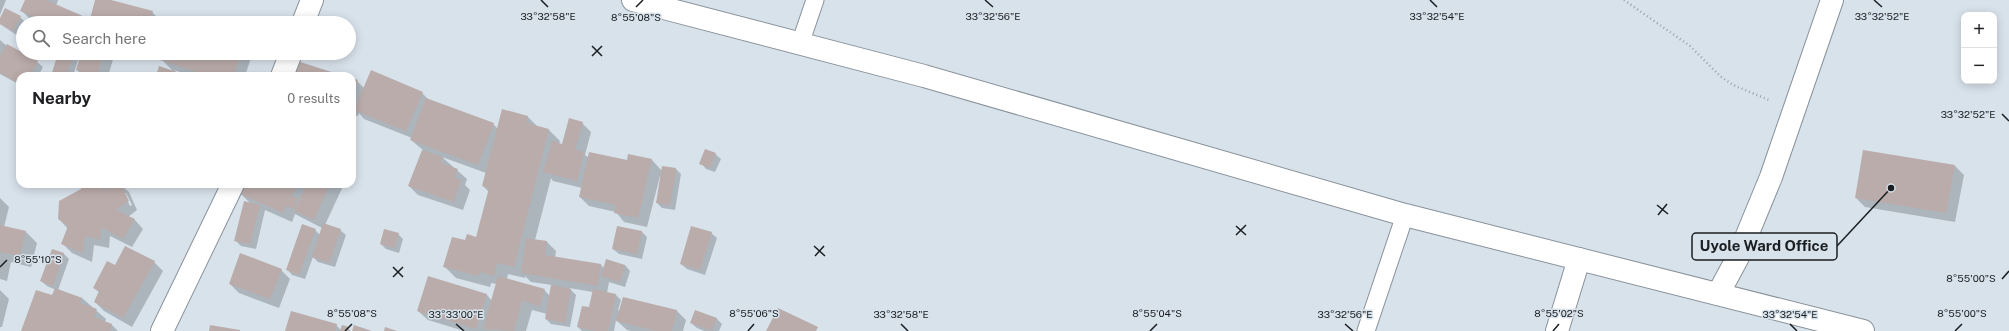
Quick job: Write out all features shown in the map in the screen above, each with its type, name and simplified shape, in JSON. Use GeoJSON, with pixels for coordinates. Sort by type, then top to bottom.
{"type":"FeatureCollection","features":[{"type":"Feature","properties":{"kind":"main road"},"geometry":{"type":"LineString","coordinates":[[306,16],[312,0]]}},
{"type":"Feature","properties":{"kind":"main road"},"geometry":{"type":"LineString","coordinates":[[633,0],[924,76],[1405,215],[1863,331]]}},
{"type":"Feature","properties":{"kind":"main road"},"geometry":{"type":"LineString","coordinates":[[1718,294],[1738,257],[1771,177],[1832,0]]}},
{"type":"Feature","properties":{"kind":"main road"},"geometry":{"type":"LineString","coordinates":[[284,72],[288,60]]}},
{"type":"Feature","properties":{"kind":"main road"},"geometry":{"type":"LineString","coordinates":[[162,331],[231,188]]}},
{"type":"Feature","properties":{"kind":"main road"},"geometry":{"type":"LineString","coordinates":[[1557,331],[1579,259]]}},
{"type":"Feature","properties":{"kind":"lane"},"geometry":{"type":"LineString","coordinates":[[800,44],[815,0]]}},
{"type":"Feature","properties":{"kind":"lane"},"geometry":{"type":"LineString","coordinates":[[1366,331],[1405,215]]}},
{"type":"Feature","properties":{"kind":"path"},"geometry":{"type":"LineString","coordinates":[[1624,0],[1690,46],[1720,76],[1740,88],[1794,110]]}},
{"type":"Feature","properties":{"kind":"building"},"geometry":{"type":"Polygon","coordinates":[[[25,0],[46,0],[83,16],[31,16],[20,11],[25,0]]]}},
{"type":"Feature","properties":{"kind":"building"},"geometry":{"type":"Polygon","coordinates":[[[95,0],[111,0],[153,11],[151,16],[91,16],[95,0]]]}},
{"type":"Feature","properties":{"kind":"building"},"geometry":{"type":"Polygon","coordinates":[[[5,8],[21,16],[16,16],[16,25],[13,31],[0,24],[0,18],[5,8]]]}},
{"type":"Feature","properties":{"kind":"building"},"geometry":{"type":"Polygon","coordinates":[[[7,44],[16,49],[16,60],[38,61],[32,72],[16,72],[16,82],[0,73],[0,56],[7,44]]]}},
{"type":"Feature","properties":{"kind":"building"},"geometry":{"type":"Polygon","coordinates":[[[56,60],[71,60],[67,72],[52,72],[56,60]]]}},
{"type":"Feature","properties":{"kind":"building"},"geometry":{"type":"Polygon","coordinates":[[[79,60],[101,60],[98,72],[83,72],[76,70],[79,60]]]}},
{"type":"Feature","properties":{"kind":"building"},"geometry":{"type":"Polygon","coordinates":[[[160,60],[239,60],[234,72],[196,72],[160,60]]]}},
{"type":"Feature","properties":{"kind":"building"},"geometry":{"type":"Polygon","coordinates":[[[294,60],[332,72],[290,72],[294,60]]]}},
{"type":"Feature","properties":{"kind":"building"},"geometry":{"type":"Polygon","coordinates":[[[159,66],[177,72],[157,72],[159,66]]]}},
{"type":"Feature","properties":{"kind":"building"},"geometry":{"type":"Polygon","coordinates":[[[371,70],[423,92],[406,131],[356,111],[356,105],[371,70]]]}},
{"type":"Feature","properties":{"kind":"building"},"geometry":{"type":"Polygon","coordinates":[[[426,98],[494,123],[478,165],[410,140],[426,98]]]}},
{"type":"Feature","properties":{"kind":"building"},"geometry":{"type":"Polygon","coordinates":[[[502,109],[528,116],[527,123],[549,129],[514,267],[497,263],[494,276],[480,272],[479,276],[443,267],[452,237],[465,240],[467,234],[476,237],[489,188],[482,186],[502,109]]]}},
{"type":"Feature","properties":{"kind":"building"},"geometry":{"type":"Polygon","coordinates":[[[569,118],[583,122],[575,150],[584,152],[577,181],[543,172],[552,141],[562,144],[569,118]]]}},
{"type":"Feature","properties":{"kind":"building"},"geometry":{"type":"Polygon","coordinates":[[[705,149],[716,153],[710,168],[699,164],[705,149]]]}},
{"type":"Feature","properties":{"kind":"building"},"geometry":{"type":"Polygon","coordinates":[[[422,150],[443,157],[441,163],[458,169],[455,178],[461,180],[454,202],[408,186],[422,150]]]}},
{"type":"Feature","properties":{"kind":"building"},"geometry":{"type":"Polygon","coordinates":[[[1863,150],[1955,165],[1946,213],[1855,198],[1863,150]]]}},
{"type":"Feature","properties":{"kind":"building"},"geometry":{"type":"Polygon","coordinates":[[[589,152],[627,160],[628,154],[652,159],[638,218],[614,213],[616,205],[579,197],[589,152]]]}},
{"type":"Feature","properties":{"kind":"building"},"geometry":{"type":"Polygon","coordinates":[[[662,166],[676,168],[670,205],[656,203],[662,166]]]}},
{"type":"Feature","properties":{"kind":"building"},"geometry":{"type":"Polygon","coordinates":[[[101,188],[103,190],[107,188],[123,188],[129,201],[116,210],[135,219],[123,239],[101,227],[100,240],[85,236],[83,253],[61,244],[68,226],[58,219],[59,201],[81,189],[101,188]]]}},
{"type":"Feature","properties":{"kind":"building"},"geometry":{"type":"Polygon","coordinates":[[[241,188],[295,188],[292,196],[298,199],[294,209],[286,206],[283,213],[238,193],[241,188]]]}},
{"type":"Feature","properties":{"kind":"building"},"geometry":{"type":"Polygon","coordinates":[[[305,188],[328,188],[314,220],[294,211],[305,188]]]}},
{"type":"Feature","properties":{"kind":"building"},"geometry":{"type":"Polygon","coordinates":[[[244,201],[260,205],[250,244],[234,241],[244,201]]]}},
{"type":"Feature","properties":{"kind":"building"},"geometry":{"type":"Polygon","coordinates":[[[323,223],[341,229],[329,263],[312,257],[323,223]]]}},
{"type":"Feature","properties":{"kind":"building"},"geometry":{"type":"Polygon","coordinates":[[[302,224],[316,229],[299,275],[286,270],[302,224]]]}},
{"type":"Feature","properties":{"kind":"building"},"geometry":{"type":"Polygon","coordinates":[[[0,225],[26,231],[20,256],[0,252],[0,225]]]}},
{"type":"Feature","properties":{"kind":"building"},"geometry":{"type":"Polygon","coordinates":[[[617,226],[642,231],[637,254],[612,249],[617,226]]]}},
{"type":"Feature","properties":{"kind":"building"},"geometry":{"type":"Polygon","coordinates":[[[691,226],[712,232],[700,270],[680,264],[691,226]]]}},
{"type":"Feature","properties":{"kind":"building"},"geometry":{"type":"Polygon","coordinates":[[[384,229],[399,233],[394,248],[380,244],[384,229]]]}},
{"type":"Feature","properties":{"kind":"building"},"geometry":{"type":"Polygon","coordinates":[[[526,238],[547,241],[545,255],[601,264],[598,286],[521,273],[526,238]]]}},
{"type":"Feature","properties":{"kind":"building"},"geometry":{"type":"Polygon","coordinates":[[[125,246],[155,261],[123,318],[94,302],[99,291],[93,288],[107,261],[115,265],[125,246]]]}},
{"type":"Feature","properties":{"kind":"building"},"geometry":{"type":"Polygon","coordinates":[[[52,249],[64,253],[53,286],[40,281],[52,249]]]}},
{"type":"Feature","properties":{"kind":"building"},"geometry":{"type":"Polygon","coordinates":[[[240,253],[282,269],[270,299],[229,284],[240,253]]]}},
{"type":"Feature","properties":{"kind":"building"},"geometry":{"type":"Polygon","coordinates":[[[606,259],[625,265],[620,282],[601,276],[606,259]]]}},
{"type":"Feature","properties":{"kind":"building"},"geometry":{"type":"Polygon","coordinates":[[[428,276],[487,294],[476,329],[417,311],[428,276]]]}},
{"type":"Feature","properties":{"kind":"building"},"geometry":{"type":"Polygon","coordinates":[[[498,276],[545,289],[540,306],[522,301],[514,331],[483,329],[498,276]]]}},
{"type":"Feature","properties":{"kind":"building"},"geometry":{"type":"Polygon","coordinates":[[[551,285],[571,289],[565,323],[545,319],[551,285]]]}},
{"type":"Feature","properties":{"kind":"building"},"geometry":{"type":"Polygon","coordinates":[[[55,288],[82,298],[80,303],[97,309],[94,317],[112,324],[110,331],[21,331],[36,290],[52,295],[55,288]]]}},
{"type":"Feature","properties":{"kind":"building"},"geometry":{"type":"Polygon","coordinates":[[[593,289],[616,294],[608,331],[595,331],[577,327],[582,306],[589,307],[593,289]]]}},
{"type":"Feature","properties":{"kind":"building"},"geometry":{"type":"Polygon","coordinates":[[[623,297],[677,310],[672,331],[656,331],[616,321],[623,297]]]}},
{"type":"Feature","properties":{"kind":"building"},"geometry":{"type":"Polygon","coordinates":[[[778,308],[818,327],[816,331],[766,331],[778,308]]]}},
{"type":"Feature","properties":{"kind":"building"},"geometry":{"type":"Polygon","coordinates":[[[695,310],[717,318],[712,331],[690,323],[695,310]]]}},
{"type":"Feature","properties":{"kind":"building"},"geometry":{"type":"Polygon","coordinates":[[[291,311],[337,324],[335,331],[285,331],[291,311]]]}},
{"type":"Feature","properties":{"kind":"building"},"geometry":{"type":"Polygon","coordinates":[[[210,325],[240,330],[240,331],[209,331],[210,325]]]}},
{"type":"Feature","properties":{"kind":"building"},"geometry":{"type":"Polygon","coordinates":[[[342,325],[349,327],[348,331],[340,331],[342,325]]]}},
{"type":"Feature","properties":{"kind":"building"},"geometry":{"type":"Polygon","coordinates":[[[354,325],[372,331],[352,331],[354,325]]]}},
{"type":"Feature","properties":{"kind":"building"},"geometry":{"type":"Polygon","coordinates":[[[385,327],[397,331],[384,331],[385,327]]]}},
{"type":"Feature","properties":{"kind":"place","name":"Uyole Ward Office"},"geometry":{"type":"Point","coordinates":[1891,188]}}]}
